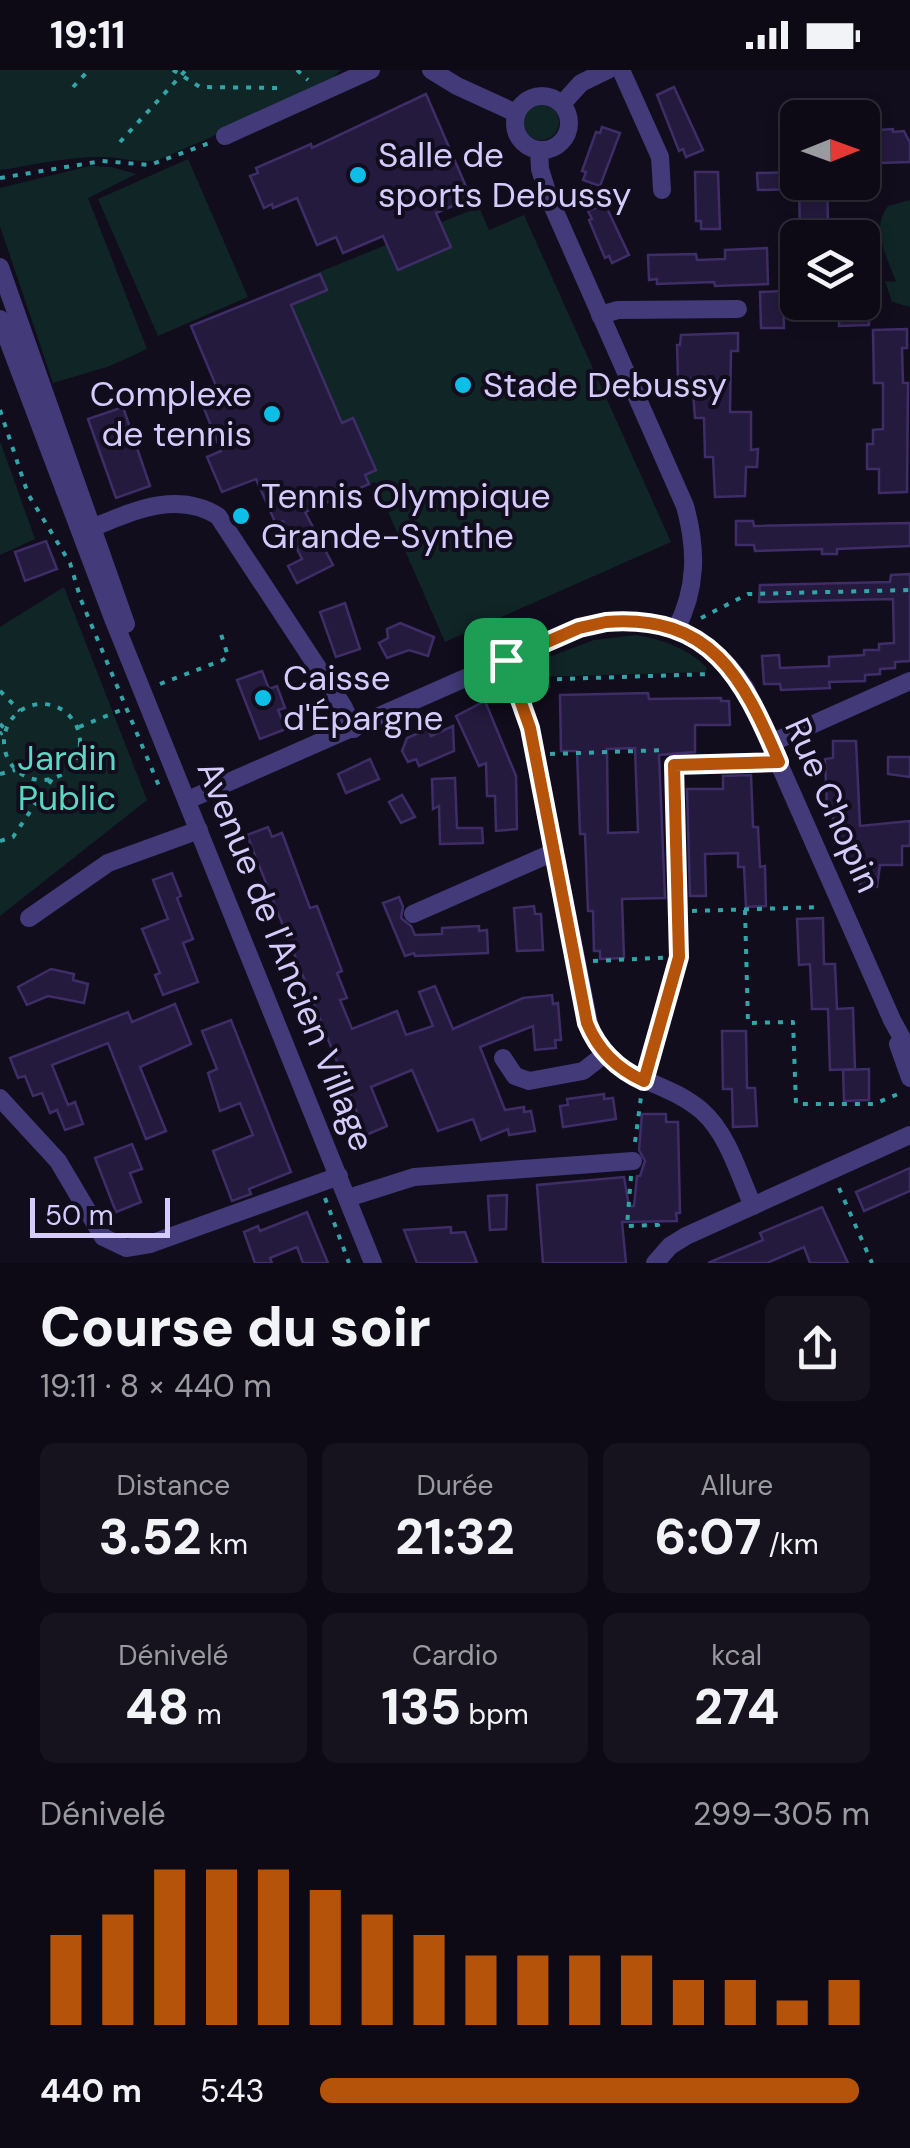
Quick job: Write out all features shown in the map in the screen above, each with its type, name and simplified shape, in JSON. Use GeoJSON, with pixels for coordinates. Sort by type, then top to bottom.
{"type":"FeatureCollection","features":[{"type":"Feature","properties":{"kind":"street"},"geometry":{"type":"LineString","coordinates":[[225,136],[371,70]]}},
{"type":"Feature","properties":{"kind":"street"},"geometry":{"type":"LineString","coordinates":[[431,70],[516,112]]}},
{"type":"Feature","properties":{"kind":"street"},"geometry":{"type":"LineString","coordinates":[[562,104],[581,83],[608,70]]}},
{"type":"Feature","properties":{"kind":"street"},"geometry":{"type":"LineString","coordinates":[[621,70],[660,157],[662,190]]}},
{"type":"Feature","properties":{"kind":"street"},"geometry":{"type":"LineString","coordinates":[[537,96],[551,97],[562,104],[568,117],[566,135],[553,148],[539,150],[526,145],[518,135],[516,112],[524,102],[537,96]]}},
{"type":"Feature","properties":{"kind":"street"},"geometry":{"type":"LineString","coordinates":[[539,150],[545,188],[691,525],[693,579],[678,624]]}},
{"type":"Feature","properties":{"kind":"street","name":"Avenue de l'Ancien Village"},"geometry":{"type":"LineString","coordinates":[[0,267],[86,531]]}},
{"type":"Feature","properties":{"kind":"street"},"geometry":{"type":"LineString","coordinates":[[600,316],[618,310],[738,308]]}},
{"type":"Feature","properties":{"kind":"street","name":"Avenue de l'Ancien Village"},"geometry":{"type":"LineString","coordinates":[[0,320],[86,531],[199,830],[374,1263]]}},
{"type":"Feature","properties":{"kind":"street"},"geometry":{"type":"LineString","coordinates":[[86,531],[163,504],[198,507],[218,516],[343,706],[354,729]]}},
{"type":"Feature","properties":{"kind":"street","name":"Rue Chopin"},"geometry":{"type":"LineString","coordinates":[[188,800],[579,628],[606,622],[678,624],[730,667],[750,698],[910,1053]]}},
{"type":"Feature","properties":{"kind":"street"},"geometry":{"type":"LineString","coordinates":[[506,660],[517,684],[536,754],[587,1023],[604,1054],[627,1073],[676,1094],[706,1115],[726,1146],[753,1206]]}},
{"type":"Feature","properties":{"kind":"street"},"geometry":{"type":"LineString","coordinates":[[771,743],[910,681]]}},
{"type":"Feature","properties":{"kind":"street"},"geometry":{"type":"LineString","coordinates":[[678,898],[674,765],[779,762]]}},
{"type":"Feature","properties":{"kind":"street"},"geometry":{"type":"LineString","coordinates":[[29,918],[108,863],[199,830]]}},
{"type":"Feature","properties":{"kind":"street"},"geometry":{"type":"LineString","coordinates":[[413,914],[554,852]]}},
{"type":"Feature","properties":{"kind":"street","name":"Rue Chopin"},"geometry":{"type":"LineString","coordinates":[[892,1020],[910,1078]]}},
{"type":"Feature","properties":{"kind":"street"},"geometry":{"type":"LineString","coordinates":[[504,1058],[514,1076],[529,1081],[583,1071],[604,1054]]}},
{"type":"Feature","properties":{"kind":"street"},"geometry":{"type":"LineString","coordinates":[[0,1098],[58,1161],[100,1233],[119,1246],[150,1244],[339,1176]]}},
{"type":"Feature","properties":{"kind":"street"},"geometry":{"type":"LineString","coordinates":[[660,1257],[686,1236],[910,1135]]}},
{"type":"Feature","properties":{"kind":"street"},"geometry":{"type":"LineString","coordinates":[[348,1198],[414,1177],[633,1160]]}},
{"type":"Feature","properties":{"kind":"path"},"geometry":{"type":"LineString","coordinates":[[73,87],[89,70]]}},
{"type":"Feature","properties":{"kind":"path"},"geometry":{"type":"LineString","coordinates":[[172,70],[200,88],[286,88]]}},
{"type":"Feature","properties":{"kind":"path"},"geometry":{"type":"LineString","coordinates":[[120,142],[186,70]]}},
{"type":"Feature","properties":{"kind":"path"},"geometry":{"type":"LineString","coordinates":[[296,70],[312,83],[303,89]]}},
{"type":"Feature","properties":{"kind":"path"},"geometry":{"type":"LineString","coordinates":[[0,178],[102,161],[160,163],[225,136]]}},
{"type":"Feature","properties":{"kind":"path"},"geometry":{"type":"LineString","coordinates":[[678,624],[706,618],[748,594],[910,590]]}},
{"type":"Feature","properties":{"kind":"path"},"geometry":{"type":"LineString","coordinates":[[77,727],[162,692],[159,684],[223,660],[228,656],[220,632]]}},
{"type":"Feature","properties":{"kind":"path"},"geometry":{"type":"LineString","coordinates":[[517,684],[534,679],[721,674]]}},
{"type":"Feature","properties":{"kind":"path"},"geometry":{"type":"LineString","coordinates":[[0,692],[20,711]]}},
{"type":"Feature","properties":{"kind":"path"},"geometry":{"type":"LineString","coordinates":[[0,841],[13,836],[52,779],[73,764],[78,752],[77,727],[71,718],[52,706],[41,704],[20,711],[3,732]]}},
{"type":"Feature","properties":{"kind":"path"},"geometry":{"type":"LineString","coordinates":[[0,724],[5,751],[15,770],[32,779],[52,779]]}},
{"type":"Feature","properties":{"kind":"path"},"geometry":{"type":"LineString","coordinates":[[536,754],[666,750],[674,765]]}},
{"type":"Feature","properties":{"kind":"path"},"geometry":{"type":"LineString","coordinates":[[0,774],[15,770]]}},
{"type":"Feature","properties":{"kind":"path"},"geometry":{"type":"LineString","coordinates":[[660,1257],[658,1225],[627,1226],[644,1081],[679,957],[678,912],[842,906]]}},
{"type":"Feature","properties":{"kind":"path"},"geometry":{"type":"LineString","coordinates":[[745,910],[748,1023],[794,1022],[796,1104],[874,1104],[910,1089]]}},
{"type":"Feature","properties":{"kind":"path"},"geometry":{"type":"LineString","coordinates":[[574,962],[679,957]]}},
{"type":"Feature","properties":{"kind":"path"},"geometry":{"type":"LineString","coordinates":[[831,1170],[872,1263]]}},
{"type":"Feature","properties":{"kind":"green space"},"geometry":{"type":"Polygon","coordinates":[[[0,70],[341,70],[318,91],[158,160],[90,157],[0,170],[0,70]]]}},
{"type":"Feature","properties":{"kind":"green space"},"geometry":{"type":"Polygon","coordinates":[[[541,104],[554,109],[559,122],[554,135],[541,140],[528,135],[523,122],[528,109],[541,104]]]}},
{"type":"Feature","properties":{"kind":"green space"},"geometry":{"type":"Polygon","coordinates":[[[188,159],[248,297],[158,336],[98,199],[188,159]]]}},
{"type":"Feature","properties":{"kind":"green space"},"geometry":{"type":"Polygon","coordinates":[[[90,166],[136,174],[88,198],[147,349],[110,366],[53,383],[0,226],[0,188],[90,166]]]}},
{"type":"Feature","properties":{"kind":"green space"},"geometry":{"type":"Polygon","coordinates":[[[910,200],[910,307],[892,302],[885,281],[896,282],[880,234],[888,206],[910,200]]]}},
{"type":"Feature","properties":{"kind":"green space","name":"Stade Debussy"},"geometry":{"type":"Polygon","coordinates":[[[479,207],[489,230],[524,215],[671,542],[445,642],[375,482],[369,484],[283,287],[479,207]]]}},
{"type":"Feature","properties":{"kind":"green space"},"geometry":{"type":"Polygon","coordinates":[[[0,441],[35,539],[0,555],[0,441]]]}},
{"type":"Feature","properties":{"kind":"green space","name":"Jardin Public"},"geometry":{"type":"Polygon","coordinates":[[[64,587],[147,800],[0,916],[0,627],[64,587]]]}},
{"type":"Feature","properties":{"kind":"green space"},"geometry":{"type":"Polygon","coordinates":[[[636,635],[683,650],[707,668],[705,672],[536,677],[538,661],[594,640],[636,635]]]}},
{"type":"Feature","properties":{"kind":"building"},"geometry":{"type":"Polygon","coordinates":[[[674,87],[703,150],[686,157],[683,149],[679,151],[657,95],[674,87]]]}},
{"type":"Feature","properties":{"kind":"building","name":"Salle de sports Debussy"},"geometry":{"type":"Polygon","coordinates":[[[426,94],[471,198],[436,213],[451,247],[398,270],[383,236],[343,253],[336,237],[317,245],[297,198],[264,208],[250,176],[258,173],[256,168],[311,144],[312,148],[426,94]]]}},
{"type":"Feature","properties":{"kind":"building"},"geometry":{"type":"Polygon","coordinates":[[[602,127],[620,133],[600,186],[583,180],[586,172],[582,171],[596,132],[600,133],[602,127]]]}},
{"type":"Feature","properties":{"kind":"building"},"geometry":{"type":"Polygon","coordinates":[[[880,130],[904,131],[910,143],[910,162],[880,163],[880,130]]]}},
{"type":"Feature","properties":{"kind":"building"},"geometry":{"type":"Polygon","coordinates":[[[695,172],[718,172],[720,229],[701,229],[701,221],[696,221],[695,172]]]}},
{"type":"Feature","properties":{"kind":"building"},"geometry":{"type":"Polygon","coordinates":[[[780,172],[780,189],[758,190],[757,173],[780,172]]]}},
{"type":"Feature","properties":{"kind":"building"},"geometry":{"type":"Polygon","coordinates":[[[799,200],[827,200],[828,220],[800,220],[799,200]]]}},
{"type":"Feature","properties":{"kind":"building"},"geometry":{"type":"Polygon","coordinates":[[[605,204],[629,255],[612,263],[609,256],[605,258],[589,220],[592,219],[588,211],[605,204]]]}},
{"type":"Feature","properties":{"kind":"building"},"geometry":{"type":"Polygon","coordinates":[[[767,248],[768,284],[715,286],[714,282],[657,284],[657,279],[649,280],[648,255],[696,254],[697,260],[725,259],[725,250],[767,248]]]}},
{"type":"Feature","properties":{"kind":"building","name":"Complexe de tennis"},"geometry":{"type":"Polygon","coordinates":[[[320,274],[327,290],[291,305],[342,423],[353,418],[376,470],[365,475],[369,484],[305,512],[333,565],[297,583],[288,566],[302,559],[283,521],[276,524],[256,479],[222,492],[207,457],[221,451],[199,396],[217,388],[191,326],[320,274]]]}},
{"type":"Feature","properties":{"kind":"building"},"geometry":{"type":"Polygon","coordinates":[[[780,291],[780,320],[784,320],[784,328],[761,328],[760,292],[780,291]]]}},
{"type":"Feature","properties":{"kind":"building"},"geometry":{"type":"Polygon","coordinates":[[[839,320],[869,320],[869,325],[839,326],[839,320]]]}},
{"type":"Feature","properties":{"kind":"building"},"geometry":{"type":"Polygon","coordinates":[[[907,329],[907,348],[902,348],[903,383],[908,383],[907,492],[879,493],[879,469],[867,469],[867,444],[873,444],[873,430],[883,429],[883,383],[874,383],[873,330],[907,329]]]}},
{"type":"Feature","properties":{"kind":"building"},"geometry":{"type":"Polygon","coordinates":[[[738,333],[738,351],[731,351],[730,412],[751,412],[751,450],[758,449],[757,467],[746,467],[745,496],[715,497],[713,457],[705,457],[704,418],[695,418],[692,379],[678,379],[677,345],[681,335],[738,333]]]}},
{"type":"Feature","properties":{"kind":"building"},"geometry":{"type":"Polygon","coordinates":[[[123,407],[150,486],[116,498],[88,419],[123,407]]]}},
{"type":"Feature","properties":{"kind":"building"},"geometry":{"type":"Polygon","coordinates":[[[736,521],[753,521],[754,526],[910,523],[910,546],[837,549],[837,554],[822,554],[822,549],[755,551],[754,545],[736,545],[736,521]]]}},
{"type":"Feature","properties":{"kind":"building"},"geometry":{"type":"Polygon","coordinates":[[[46,541],[57,569],[25,581],[15,552],[46,541]]]}},
{"type":"Feature","properties":{"kind":"building"},"geometry":{"type":"Polygon","coordinates":[[[910,574],[910,661],[895,662],[895,668],[880,669],[880,674],[865,675],[865,681],[829,682],[830,688],[781,690],[780,684],[764,684],[762,656],[779,655],[780,668],[829,666],[829,657],[864,655],[864,650],[879,650],[879,644],[894,643],[893,599],[759,602],[760,585],[890,582],[891,575],[910,574]]]}},
{"type":"Feature","properties":{"kind":"building"},"geometry":{"type":"Polygon","coordinates":[[[345,603],[360,649],[336,657],[320,612],[345,603]]]}},
{"type":"Feature","properties":{"kind":"building"},"geometry":{"type":"Polygon","coordinates":[[[400,623],[434,637],[428,656],[409,650],[387,658],[379,643],[388,638],[387,629],[400,623]]]}},
{"type":"Feature","properties":{"kind":"building","name":"Caisse d'Épargne"},"geometry":{"type":"Polygon","coordinates":[[[262,671],[269,689],[277,686],[285,708],[278,710],[286,729],[260,739],[237,680],[262,671]]]}},
{"type":"Feature","properties":{"kind":"building"},"geometry":{"type":"Polygon","coordinates":[[[648,693],[649,699],[729,701],[730,725],[695,725],[695,752],[659,755],[665,898],[622,899],[624,958],[600,959],[600,951],[594,951],[585,834],[580,834],[577,751],[561,751],[560,695],[648,693]],[[635,748],[607,749],[608,833],[638,832],[635,748]]]}},
{"type":"Feature","properties":{"kind":"building"},"geometry":{"type":"Polygon","coordinates":[[[485,701],[516,776],[517,829],[496,831],[495,796],[487,796],[486,763],[479,766],[456,716],[485,701]]]}},
{"type":"Feature","properties":{"kind":"building"},"geometry":{"type":"Polygon","coordinates":[[[453,726],[454,751],[419,766],[416,759],[408,762],[402,751],[407,738],[428,729],[431,736],[453,726]]]}},
{"type":"Feature","properties":{"kind":"building"},"geometry":{"type":"Polygon","coordinates":[[[833,741],[856,741],[860,826],[910,821],[910,846],[902,846],[902,865],[880,865],[877,887],[860,886],[861,879],[851,879],[845,844],[840,844],[839,827],[833,827],[833,810],[827,810],[825,759],[833,758],[833,741]]]}},
{"type":"Feature","properties":{"kind":"building"},"geometry":{"type":"Polygon","coordinates":[[[888,757],[910,757],[910,777],[888,774],[888,757]]]}},
{"type":"Feature","properties":{"kind":"building"},"geometry":{"type":"Polygon","coordinates":[[[370,759],[379,779],[346,793],[338,774],[370,759]]]}},
{"type":"Feature","properties":{"kind":"building"},"geometry":{"type":"Polygon","coordinates":[[[751,775],[753,827],[758,827],[760,867],[765,866],[766,906],[746,907],[744,867],[738,867],[738,853],[705,854],[706,896],[690,896],[687,789],[723,789],[723,776],[751,775]]]}},
{"type":"Feature","properties":{"kind":"building"},"geometry":{"type":"Polygon","coordinates":[[[455,778],[457,828],[482,828],[483,843],[440,844],[439,806],[433,809],[432,779],[455,778]]]}},
{"type":"Feature","properties":{"kind":"building"},"geometry":{"type":"Polygon","coordinates":[[[402,795],[415,817],[401,823],[389,802],[402,795]]]}},
{"type":"Feature","properties":{"kind":"building"},"geometry":{"type":"Polygon","coordinates":[[[268,827],[272,837],[282,833],[310,908],[317,906],[342,971],[337,973],[347,998],[340,1000],[352,1029],[397,1011],[406,1035],[433,1026],[419,992],[435,986],[453,1029],[523,998],[552,995],[553,1004],[558,1003],[561,1040],[555,1040],[556,1048],[535,1050],[533,1026],[480,1047],[505,1110],[524,1107],[524,1112],[531,1111],[535,1131],[509,1135],[508,1129],[481,1140],[473,1119],[438,1131],[412,1070],[371,1087],[387,1126],[366,1135],[247,835],[268,827]]]}},
{"type":"Feature","properties":{"kind":"building"},"geometry":{"type":"Polygon","coordinates":[[[172,873],[193,939],[183,943],[198,982],[163,995],[155,975],[160,973],[142,929],[168,919],[153,880],[172,873]]]}},
{"type":"Feature","properties":{"kind":"building"},"geometry":{"type":"Polygon","coordinates":[[[399,897],[403,907],[401,918],[415,935],[442,934],[442,928],[479,926],[479,931],[487,930],[488,953],[405,956],[383,903],[399,897]]]}},
{"type":"Feature","properties":{"kind":"building"},"geometry":{"type":"Polygon","coordinates":[[[534,906],[535,914],[541,914],[543,950],[517,951],[514,908],[534,906]]]}},
{"type":"Feature","properties":{"kind":"building"},"geometry":{"type":"Polygon","coordinates":[[[823,918],[824,964],[835,964],[837,1009],[853,1008],[855,1069],[830,1070],[828,1009],[812,1009],[810,964],[799,965],[797,919],[823,918]]]}},
{"type":"Feature","properties":{"kind":"building"},"geometry":{"type":"Polygon","coordinates":[[[51,969],[74,974],[73,980],[88,984],[84,1003],[48,996],[27,1005],[18,987],[51,969]]]}},
{"type":"Feature","properties":{"kind":"building"},"geometry":{"type":"Polygon","coordinates":[[[175,1004],[191,1044],[140,1067],[166,1131],[146,1139],[108,1043],[52,1065],[68,1105],[75,1102],[83,1124],[65,1130],[57,1110],[50,1113],[42,1093],[33,1096],[25,1076],[18,1078],[10,1058],[128,1012],[132,1022],[175,1004]]]}},
{"type":"Feature","properties":{"kind":"building"},"geometry":{"type":"Polygon","coordinates":[[[231,1020],[291,1172],[249,1189],[251,1194],[232,1201],[213,1151],[253,1135],[240,1103],[220,1111],[208,1073],[217,1069],[202,1031],[231,1020]]]}},
{"type":"Feature","properties":{"kind":"building"},"geometry":{"type":"Polygon","coordinates":[[[722,1031],[746,1031],[747,1088],[755,1088],[757,1126],[733,1127],[732,1089],[723,1089],[722,1031]]]}},
{"type":"Feature","properties":{"kind":"building"},"geometry":{"type":"Polygon","coordinates":[[[869,1069],[869,1100],[844,1101],[843,1070],[869,1069]]]}},
{"type":"Feature","properties":{"kind":"building"},"geometry":{"type":"Polygon","coordinates":[[[604,1094],[604,1099],[613,1098],[616,1119],[563,1127],[560,1106],[568,1105],[567,1099],[604,1094]]]}},
{"type":"Feature","properties":{"kind":"building"},"geometry":{"type":"Polygon","coordinates":[[[642,1114],[666,1114],[666,1122],[678,1122],[677,1221],[622,1222],[626,1263],[543,1263],[537,1185],[624,1177],[629,1206],[634,1206],[637,1176],[645,1161],[639,1150],[642,1114]]]}},
{"type":"Feature","properties":{"kind":"building"},"geometry":{"type":"Polygon","coordinates":[[[132,1144],[142,1169],[130,1173],[141,1202],[116,1212],[95,1158],[132,1144]]]}},
{"type":"Feature","properties":{"kind":"building"},"geometry":{"type":"Polygon","coordinates":[[[910,1168],[910,1191],[864,1211],[856,1192],[910,1168]]]}},
{"type":"Feature","properties":{"kind":"building"},"geometry":{"type":"Polygon","coordinates":[[[507,1195],[506,1229],[490,1230],[488,1196],[507,1195]]]}},
{"type":"Feature","properties":{"kind":"building"},"geometry":{"type":"Polygon","coordinates":[[[822,1207],[848,1263],[810,1263],[804,1247],[767,1263],[708,1263],[763,1240],[760,1233],[822,1207]]]}},
{"type":"Feature","properties":{"kind":"building"},"geometry":{"type":"Polygon","coordinates":[[[307,1212],[328,1263],[303,1263],[297,1247],[270,1258],[272,1263],[255,1263],[244,1232],[258,1226],[260,1231],[307,1212]]]}},
{"type":"Feature","properties":{"kind":"building"},"geometry":{"type":"Polygon","coordinates":[[[451,1227],[451,1233],[465,1232],[477,1263],[417,1263],[404,1230],[451,1227]]]}},
{"type":"Feature","properties":{"kind":"place","name":"Salle de sports Debussy"},"geometry":{"type":"Point","coordinates":[358,175]}},
{"type":"Feature","properties":{"kind":"place","name":"Stade Debussy"},"geometry":{"type":"Point","coordinates":[463,385]}},
{"type":"Feature","properties":{"kind":"place","name":"Complexe de tennis"},"geometry":{"type":"Point","coordinates":[272,414]}},
{"type":"Feature","properties":{"kind":"place","name":"Tennis Olympique Grande-Synthe"},"geometry":{"type":"Point","coordinates":[241,516]}},
{"type":"Feature","properties":{"kind":"place","name":"Caisse d'Épargne"},"geometry":{"type":"Point","coordinates":[263,698]}},
{"type":"Feature","properties":{"kind":"route"},"geometry":{"type":"LineString","coordinates":[[606,622],[647,622],[676,629],[709,648],[736,674],[779,762],[674,765],[679,957],[644,1081],[604,1054],[587,1023],[530,728],[506,660],[579,628],[606,622]]}}]}
